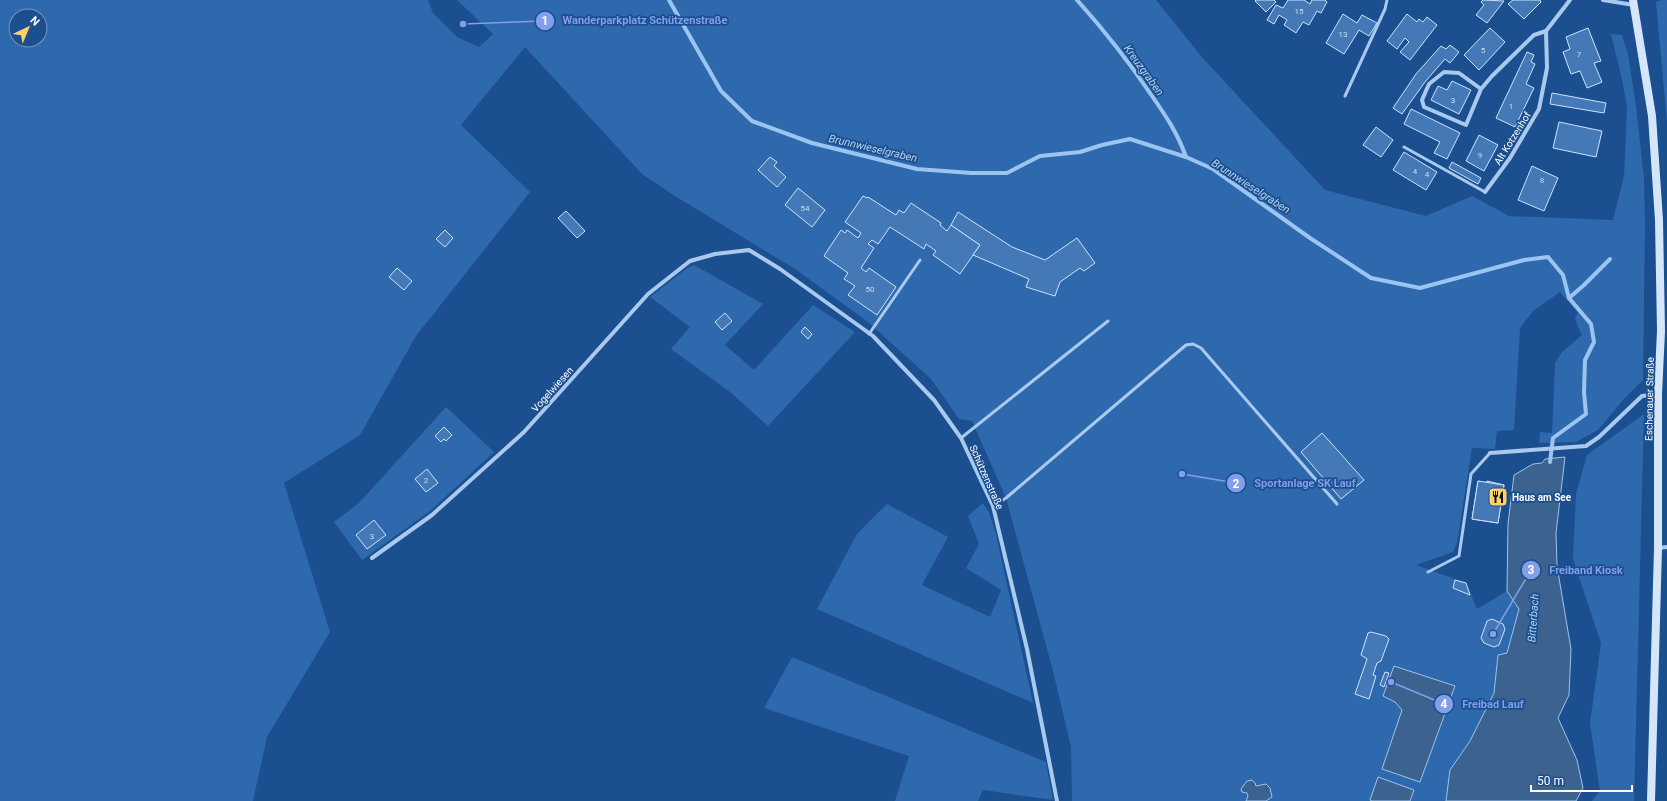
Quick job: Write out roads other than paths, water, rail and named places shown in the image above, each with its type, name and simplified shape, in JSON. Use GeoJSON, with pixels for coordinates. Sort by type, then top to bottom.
{"type":"FeatureCollection","features":[{"type":"Feature","properties":{"kind":"main road","name":"Eschenauer Straße"},"geometry":{"type":"LineString","coordinates":[[1634,3],[1652,124],[1659,205],[1664,328],[1658,394],[1658,548],[1651,801]]}},
{"type":"Feature","properties":{"kind":"street"},"geometry":{"type":"LineString","coordinates":[[1481,89],[1459,73],[1444,72],[1429,84],[1422,100],[1424,107],[1466,125],[1481,89],[1492,76],[1534,35],[1546,31],[1570,0]]}},
{"type":"Feature","properties":{"kind":"street"},"geometry":{"type":"LineString","coordinates":[[1603,0],[1634,3]]}},
{"type":"Feature","properties":{"kind":"street","name":"Alt Kotzenhof"},"geometry":{"type":"LineString","coordinates":[[1485,192],[1510,158],[1539,109],[1546,68],[1546,31]]}},
{"type":"Feature","properties":{"kind":"street","name":"Schützenstraße"},"geometry":{"type":"LineString","coordinates":[[749,250],[780,269],[869,334],[934,400],[961,438],[993,506],[1027,649],[1057,801]]}},
{"type":"Feature","properties":{"kind":"street","name":"Vogelwiesen"},"geometry":{"type":"LineString","coordinates":[[372,558],[432,515],[524,432],[648,294],[690,262],[715,254],[749,250]]}},
{"type":"Feature","properties":{"kind":"street"},"geometry":{"type":"LineString","coordinates":[[1490,453],[1586,446],[1599,438],[1642,396],[1658,394]]}},
{"type":"Feature","properties":{"kind":"street"},"geometry":{"type":"LineString","coordinates":[[1658,548],[1667,547]]}},
{"type":"Feature","properties":{"kind":"lane"},"geometry":{"type":"LineString","coordinates":[[1345,96],[1385,9],[1387,0]]}},
{"type":"Feature","properties":{"kind":"lane"},"geometry":{"type":"LineString","coordinates":[[1404,147],[1485,192]]}},
{"type":"Feature","properties":{"kind":"lane"},"geometry":{"type":"LineString","coordinates":[[869,334],[920,260]]}},
{"type":"Feature","properties":{"kind":"lane"},"geometry":{"type":"LineString","coordinates":[[961,438],[1108,321]]}},
{"type":"Feature","properties":{"kind":"lane"},"geometry":{"type":"LineString","coordinates":[[993,506],[1006,498],[1186,345],[1193,344],[1201,348],[1338,504]]}},
{"type":"Feature","properties":{"kind":"lane"},"geometry":{"type":"LineString","coordinates":[[1428,572],[1459,556],[1471,474],[1490,453]]}},
{"type":"Feature","properties":{"kind":"water"},"geometry":{"type":"Polygon","coordinates":[[[1565,457],[1556,533],[1557,566],[1571,649],[1569,695],[1558,718],[1577,760],[1583,788],[1576,801],[1446,801],[1450,770],[1470,741],[1494,693],[1498,655],[1507,653],[1519,609],[1507,591],[1508,524],[1514,475],[1533,464],[1542,463],[1545,459],[1565,457]]]}},
{"type":"Feature","properties":{"kind":"water"},"geometry":{"type":"Polygon","coordinates":[[[1394,666],[1455,686],[1420,782],[1382,769],[1402,710],[1395,702],[1383,696],[1394,666]]]}},
{"type":"Feature","properties":{"kind":"water"},"geometry":{"type":"Polygon","coordinates":[[[1378,777],[1414,790],[1410,801],[1370,800],[1378,777]]]}},
{"type":"Feature","properties":{"kind":"water"},"geometry":{"type":"Polygon","coordinates":[[[1252,780],[1256,786],[1266,784],[1270,788],[1272,797],[1266,801],[1246,801],[1248,796],[1247,793],[1242,792],[1241,789],[1247,781],[1252,780]]]}},
{"type":"Feature","properties":{"kind":"waterway","name":"Brunnwieselgraben"},"geometry":{"type":"LineString","coordinates":[[669,0],[721,91],[752,121],[812,143],[917,169],[971,173],[1007,173],[1040,156],[1080,152],[1102,145],[1130,139],[1186,157],[1213,169],[1310,238],[1371,278],[1420,288],[1524,260],[1548,257],[1563,275],[1569,298]]}},
{"type":"Feature","properties":{"kind":"waterway","name":"Kreuzgraben"},"geometry":{"type":"LineString","coordinates":[[1077,0],[1107,35],[1143,83],[1171,125],[1186,157]]}},
{"type":"Feature","properties":{"kind":"waterway","name":"Bitterbach"},"geometry":{"type":"LineString","coordinates":[[1550,462],[1553,438],[1586,414],[1584,392],[1585,360],[1594,342],[1591,324],[1569,298],[1610,259]]}},
{"type":"Feature","properties":{"kind":"place","name":"Wanderparkplatz Schützenstraße"},"geometry":{"type":"Point","coordinates":[463,24]}},
{"type":"Feature","properties":{"kind":"place","name":"Sportanlage SK Lauf"},"geometry":{"type":"Point","coordinates":[1182,474]}},
{"type":"Feature","properties":{"kind":"place","name":"Haus am See"},"geometry":{"type":"Point","coordinates":[1498,497]}},
{"type":"Feature","properties":{"kind":"place","name":"Freiband Kiosk"},"geometry":{"type":"Point","coordinates":[1493,634]}},
{"type":"Feature","properties":{"kind":"place","name":"Freibad Lauf"},"geometry":{"type":"Point","coordinates":[1391,682]}}]}
